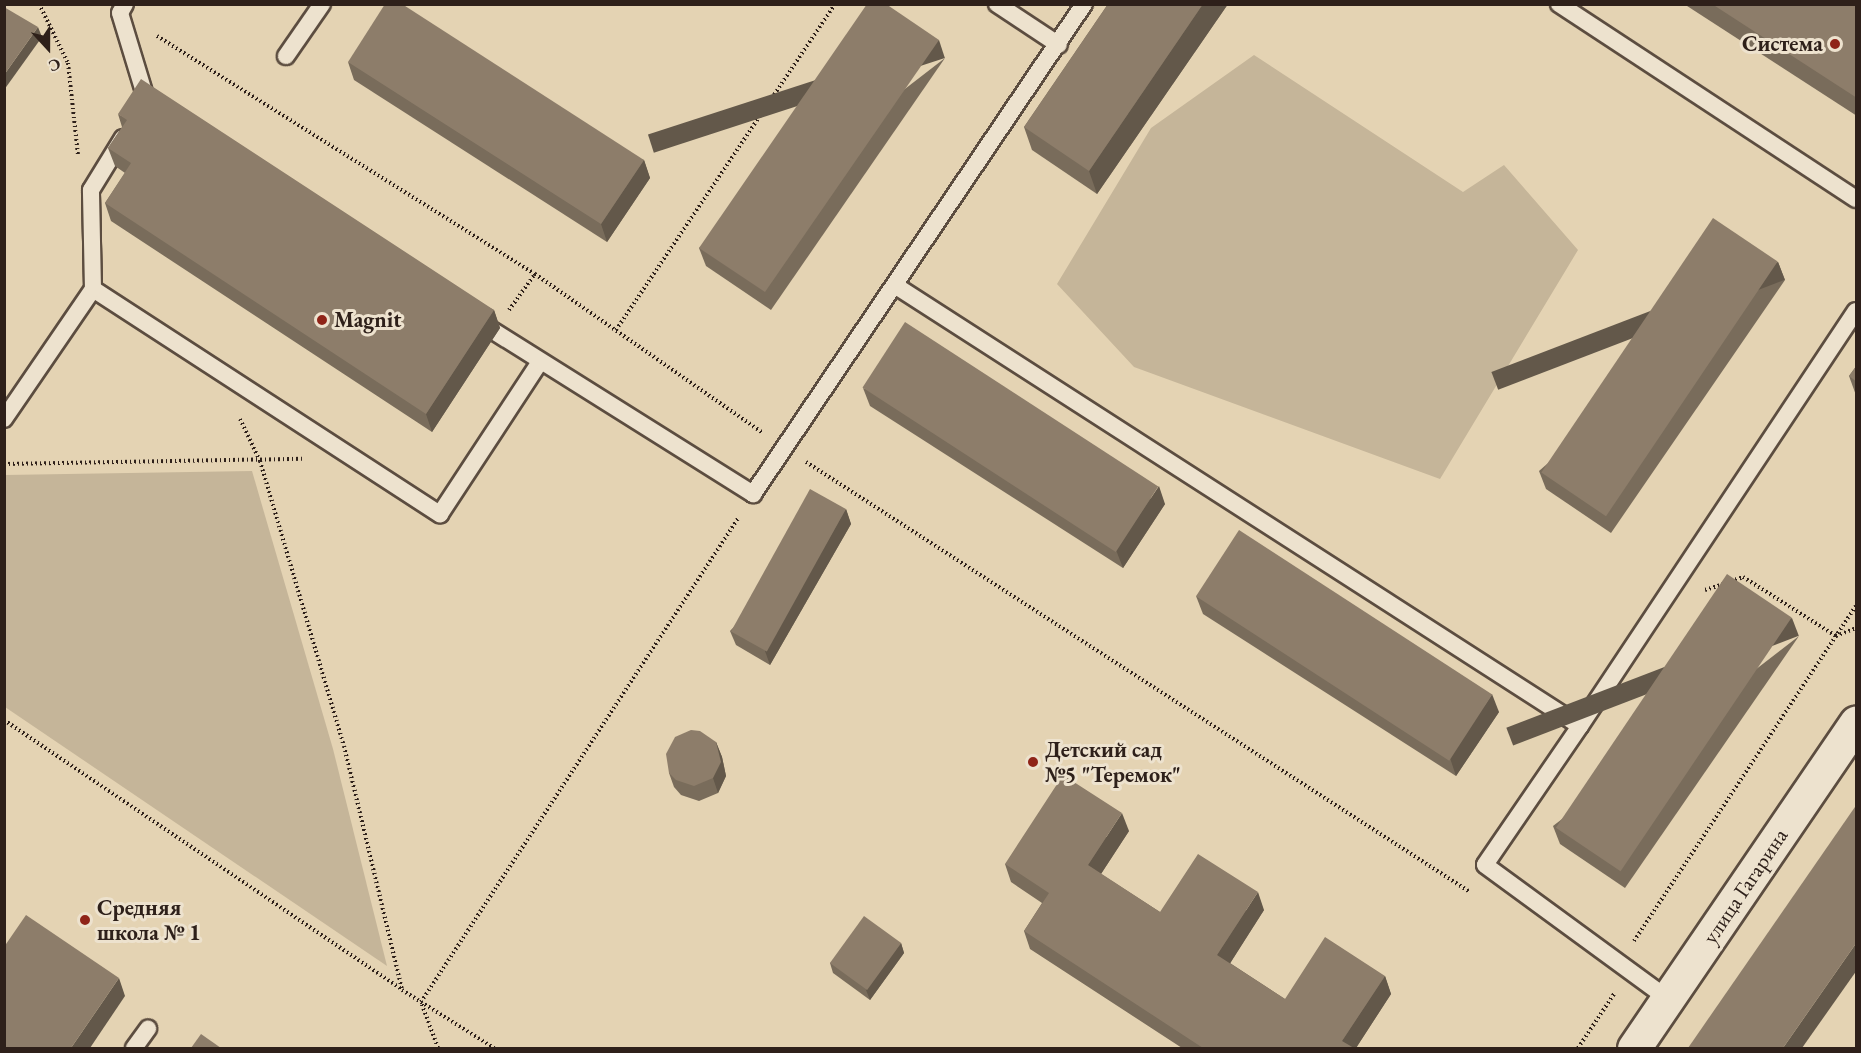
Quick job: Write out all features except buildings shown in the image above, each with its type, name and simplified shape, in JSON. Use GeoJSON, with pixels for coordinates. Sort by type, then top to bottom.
{"type":"FeatureCollection","features":[{"type":"Feature","properties":{"kind":"street","name":"улица Гагарина"},"geometry":{"type":"LineString","coordinates":[[1635,1048],[1857,723]]}},
{"type":"Feature","properties":{"kind":"lane"},"geometry":{"type":"LineString","coordinates":[[286,56],[322,4]]}},
{"type":"Feature","properties":{"kind":"lane"},"geometry":{"type":"LineString","coordinates":[[997,4],[1059,45]]}},
{"type":"Feature","properties":{"kind":"lane"},"geometry":{"type":"LineString","coordinates":[[464,312],[540,362],[753,494],[1059,45],[1084,4]]}},
{"type":"Feature","properties":{"kind":"lane"},"geometry":{"type":"LineString","coordinates":[[1559,4],[1857,199]]}},
{"type":"Feature","properties":{"kind":"lane"},"geometry":{"type":"LineString","coordinates":[[122,9],[145,101],[165,114]]}},
{"type":"Feature","properties":{"kind":"lane"},"geometry":{"type":"LineString","coordinates":[[4,419],[93,289],[91,190],[145,101]]}},
{"type":"Feature","properties":{"kind":"lane"},"geometry":{"type":"LineString","coordinates":[[896,286],[1580,726]]}},
{"type":"Feature","properties":{"kind":"lane"},"geometry":{"type":"LineString","coordinates":[[93,289],[440,514],[540,362]]}},
{"type":"Feature","properties":{"kind":"lane"},"geometry":{"type":"LineString","coordinates":[[1668,999],[1485,865],[1857,311]]}},
{"type":"Feature","properties":{"kind":"lane"},"geometry":{"type":"LineString","coordinates":[[134,1048],[148,1029]]}},
{"type":"Feature","properties":{"kind":"path"},"geometry":{"type":"LineString","coordinates":[[39,4],[68,63],[79,158]]}},
{"type":"Feature","properties":{"kind":"path"},"geometry":{"type":"LineString","coordinates":[[616,330],[835,4]]}},
{"type":"Feature","properties":{"kind":"path"},"geometry":{"type":"LineString","coordinates":[[122,9],[535,274],[784,448],[1477,897]]}},
{"type":"Feature","properties":{"kind":"path"},"geometry":{"type":"LineString","coordinates":[[237,413],[261,461],[344,746],[402,990]]}},
{"type":"Feature","properties":{"kind":"path"},"geometry":{"type":"LineString","coordinates":[[4,464],[354,458]]}},
{"type":"Feature","properties":{"kind":"path"},"geometry":{"type":"LineString","coordinates":[[422,1002],[753,494]]}},
{"type":"Feature","properties":{"kind":"path"},"geometry":{"type":"LineString","coordinates":[[1659,607],[1743,577],[1836,636]]}},
{"type":"Feature","properties":{"kind":"path"},"geometry":{"type":"LineString","coordinates":[[1578,1048],[1618,988],[1620,963],[1857,606]]}},
{"type":"Feature","properties":{"kind":"path"},"geometry":{"type":"LineString","coordinates":[[1836,636],[1857,628]]}},
{"type":"Feature","properties":{"kind":"path"},"geometry":{"type":"LineString","coordinates":[[4,720],[402,990],[494,1048]]}},
{"type":"Feature","properties":{"kind":"path"},"geometry":{"type":"LineString","coordinates":[[422,1002],[438,1048]]}},
{"type":"Feature","properties":{"kind":"shaded area"},"geometry":{"type":"Polygon","coordinates":[[[1254,55],[1463,192],[1504,165],[1578,250],[1440,479],[1134,367],[1057,284],[1151,128],[1254,55]]]}},
{"type":"Feature","properties":{"kind":"shaded area"},"geometry":{"type":"Polygon","coordinates":[[[252,471],[333,749],[387,966],[5,707],[5,475],[252,471]]]}},
{"type":"Feature","properties":{"kind":"place","name":"Система"},"geometry":{"type":"Point","coordinates":[1835,44]}},
{"type":"Feature","properties":{"kind":"place","name":"Magnit"},"geometry":{"type":"Point","coordinates":[322,320]}},
{"type":"Feature","properties":{"kind":"place","name":"Детский сад №5 \"Теремок\""},"geometry":{"type":"Point","coordinates":[1033,762]}},
{"type":"Feature","properties":{"kind":"place","name":"Средняя школа № 1"},"geometry":{"type":"Point","coordinates":[85,920]}}]}
